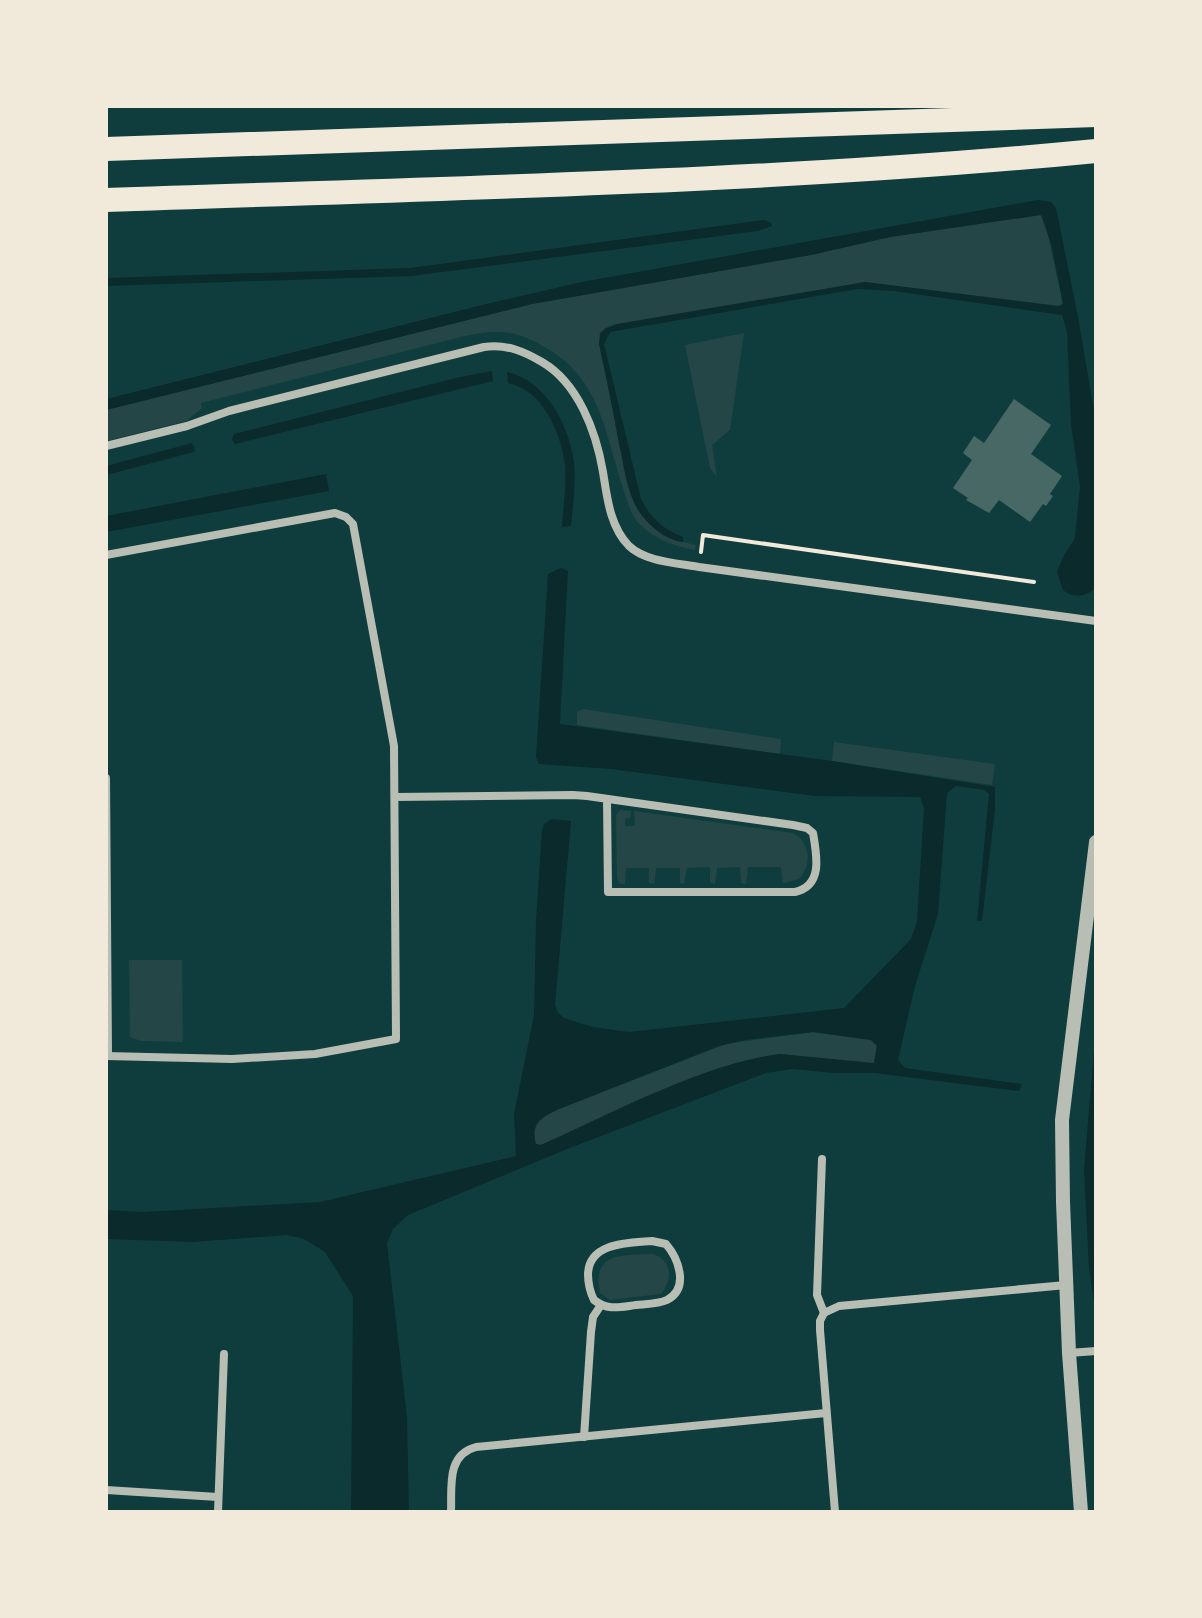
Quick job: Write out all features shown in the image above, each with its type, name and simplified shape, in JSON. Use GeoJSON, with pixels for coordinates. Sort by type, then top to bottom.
{"type":"FeatureCollection","features":[{"type":"Feature","properties":{"kind":"highway"},"geometry":{"type":"LineString","coordinates":[[106,149],[1096,115]]}},
{"type":"Feature","properties":{"kind":"highway"},"geometry":{"type":"LineString","coordinates":[[106,200],[604,183],[832,171],[1096,151]]}},
{"type":"Feature","properties":{"kind":"street"},"geometry":{"type":"LineString","coordinates":[[106,446],[187,426],[229,411],[454,354],[484,347],[508,347],[525,352],[554,369],[572,386],[602,467],[608,504],[623,539],[632,549],[648,556],[699,567],[1096,621]]}},
{"type":"Feature","properties":{"kind":"street"},"geometry":{"type":"LineString","coordinates":[[106,555],[335,513],[353,524],[394,746],[396,1039],[315,1054],[232,1059],[107,1056],[106,778]]}},
{"type":"Feature","properties":{"kind":"street"},"geometry":{"type":"LineString","coordinates":[[395,797],[573,795],[607,799],[807,828],[814,837],[815,878],[807,889],[795,892],[608,892],[607,799]]}},
{"type":"Feature","properties":{"kind":"street"},"geometry":{"type":"LineString","coordinates":[[1081,1512],[1069,1353],[1062,1120],[1096,842]]}},
{"type":"Feature","properties":{"kind":"street"},"geometry":{"type":"LineString","coordinates":[[822,1159],[817,1295],[824,1313]]}},
{"type":"Feature","properties":{"kind":"street"},"geometry":{"type":"LineString","coordinates":[[652,1241],[666,1244],[676,1255],[680,1278],[673,1295],[666,1301],[609,1308],[601,1305],[591,1295],[588,1271],[604,1249],[652,1241]]}},
{"type":"Feature","properties":{"kind":"street"},"geometry":{"type":"LineString","coordinates":[[835,1512],[820,1330],[824,1313],[839,1306],[1066,1285]]}},
{"type":"Feature","properties":{"kind":"street"},"geometry":{"type":"LineString","coordinates":[[584,1437],[591,1332],[593,1317],[601,1305]]}},
{"type":"Feature","properties":{"kind":"street"},"geometry":{"type":"LineString","coordinates":[[1069,1353],[1096,1351]]}},
{"type":"Feature","properties":{"kind":"street"},"geometry":{"type":"LineString","coordinates":[[218,1512],[224,1354]]}},
{"type":"Feature","properties":{"kind":"street"},"geometry":{"type":"LineString","coordinates":[[451,1512],[454,1463],[466,1449],[826,1413]]}},
{"type":"Feature","properties":{"kind":"street"},"geometry":{"type":"LineString","coordinates":[[106,1490],[218,1497]]}},
{"type":"Feature","properties":{"kind":"path"},"geometry":{"type":"LineString","coordinates":[[699,567],[703,535],[1034,582]]}},
{"type":"Feature","properties":{"kind":"shaded area"},"geometry":{"type":"Polygon","coordinates":[[[1038,200],[1051,202],[1056,208],[1096,422],[1096,575],[1093,590],[1081,595],[1063,590],[1057,572],[1075,538],[1080,486],[1071,425],[1067,332],[1062,315],[894,291],[857,289],[610,332],[604,344],[641,499],[658,522],[683,537],[683,542],[658,531],[634,503],[624,469],[599,344],[600,333],[617,324],[865,282],[1058,306],[1063,304],[1051,243],[1041,215],[890,237],[811,255],[532,304],[106,410],[106,399],[582,282],[1038,200]]]}},
{"type":"Feature","properties":{"kind":"shaded area"},"geometry":{"type":"Polygon","coordinates":[[[1039,215],[1044,217],[1063,304],[1058,306],[865,282],[601,333],[625,475],[634,503],[657,530],[671,538],[696,545],[695,550],[663,540],[648,532],[636,520],[598,409],[579,376],[548,349],[527,338],[508,333],[465,336],[201,403],[202,408],[186,421],[106,441],[106,410],[532,304],[811,255],[890,237],[1039,215]]]}},
{"type":"Feature","properties":{"kind":"shaded area"},"geometry":{"type":"Polygon","coordinates":[[[764,220],[772,226],[758,231],[411,276],[106,286],[106,278],[410,268],[764,220]]]}},
{"type":"Feature","properties":{"kind":"shaded area"},"geometry":{"type":"Polygon","coordinates":[[[744,333],[730,430],[712,445],[717,477],[710,468],[685,345],[744,333]]]}},
{"type":"Feature","properties":{"kind":"shaded area"},"geometry":{"type":"Polygon","coordinates":[[[492,371],[493,381],[235,444],[232,440],[234,434],[492,371]]]}},
{"type":"Feature","properties":{"kind":"shaded area"},"geometry":{"type":"Polygon","coordinates":[[[507,372],[533,385],[554,407],[561,420],[572,449],[575,471],[571,526],[562,527],[565,465],[554,427],[531,394],[508,383],[507,372]]]}},
{"type":"Feature","properties":{"kind":"shaded area"},"geometry":{"type":"Polygon","coordinates":[[[192,443],[194,452],[106,475],[106,466],[192,443]]]}},
{"type":"Feature","properties":{"kind":"shaded area"},"geometry":{"type":"Polygon","coordinates":[[[326,474],[329,491],[106,532],[106,516],[326,474]]]}},
{"type":"Feature","properties":{"kind":"shaded area"},"geometry":{"type":"Polygon","coordinates":[[[561,568],[568,571],[560,724],[995,787],[982,921],[977,921],[989,794],[985,790],[956,786],[947,793],[938,914],[915,986],[898,1060],[905,1068],[1022,1084],[1019,1091],[875,1073],[792,1069],[766,1073],[572,1147],[408,1215],[393,1229],[387,1243],[407,1417],[409,1512],[351,1512],[353,1296],[325,1252],[304,1239],[287,1235],[193,1242],[106,1239],[106,1210],[143,1212],[320,1202],[516,1156],[514,1114],[534,1015],[542,830],[544,824],[552,819],[571,821],[555,1005],[564,1018],[593,1027],[629,1032],[844,1008],[911,939],[917,921],[924,808],[920,797],[815,796],[611,769],[539,764],[536,757],[548,574],[561,568]],[[813,1032],[719,1046],[553,1112],[536,1126],[536,1144],[541,1145],[690,1079],[751,1059],[780,1054],[874,1063],[877,1046],[871,1040],[813,1032]]]}},
{"type":"Feature","properties":{"kind":"shaded area"},"geometry":{"type":"Polygon","coordinates":[[[583,709],[781,739],[780,754],[577,725],[577,712],[583,709]]]}},
{"type":"Feature","properties":{"kind":"shaded area"},"geometry":{"type":"Polygon","coordinates":[[[834,742],[995,764],[992,785],[832,761],[834,742]]]}},
{"type":"Feature","properties":{"kind":"shaded area"},"geometry":{"type":"Polygon","coordinates":[[[620,810],[631,811],[630,818],[625,819],[625,826],[635,826],[634,811],[793,833],[803,842],[808,861],[799,879],[783,883],[781,867],[748,867],[746,884],[741,883],[740,867],[717,868],[715,884],[710,883],[710,867],[687,868],[684,884],[680,883],[680,868],[656,868],[654,884],[649,883],[649,868],[626,868],[625,884],[620,884],[617,878],[616,815],[620,810]]]}},
{"type":"Feature","properties":{"kind":"shaded area"},"geometry":{"type":"Polygon","coordinates":[[[129,960],[182,960],[183,1042],[141,1041],[130,1037],[129,960]]]}},
{"type":"Feature","properties":{"kind":"shaded area"},"geometry":{"type":"Polygon","coordinates":[[[1096,1025],[1096,1315],[1089,1268],[1084,1170],[1096,1025]]]}},
{"type":"Feature","properties":{"kind":"shaded area"},"geometry":{"type":"Polygon","coordinates":[[[813,1032],[871,1040],[877,1046],[874,1064],[780,1054],[751,1060],[690,1079],[541,1145],[536,1144],[536,1126],[559,1109],[726,1044],[813,1032]]]}},
{"type":"Feature","properties":{"kind":"shaded area"},"geometry":{"type":"Polygon","coordinates":[[[653,1254],[664,1261],[669,1271],[661,1294],[610,1300],[600,1293],[598,1280],[605,1263],[621,1256],[653,1254]]]}},
{"type":"Feature","properties":{"kind":"building"},"geometry":{"type":"Polygon","coordinates":[[[1014,399],[1051,425],[1031,454],[1062,476],[1050,494],[1053,496],[1030,522],[999,500],[989,513],[966,500],[968,498],[953,488],[972,460],[963,453],[974,436],[984,443],[1014,399]]]}}]}
